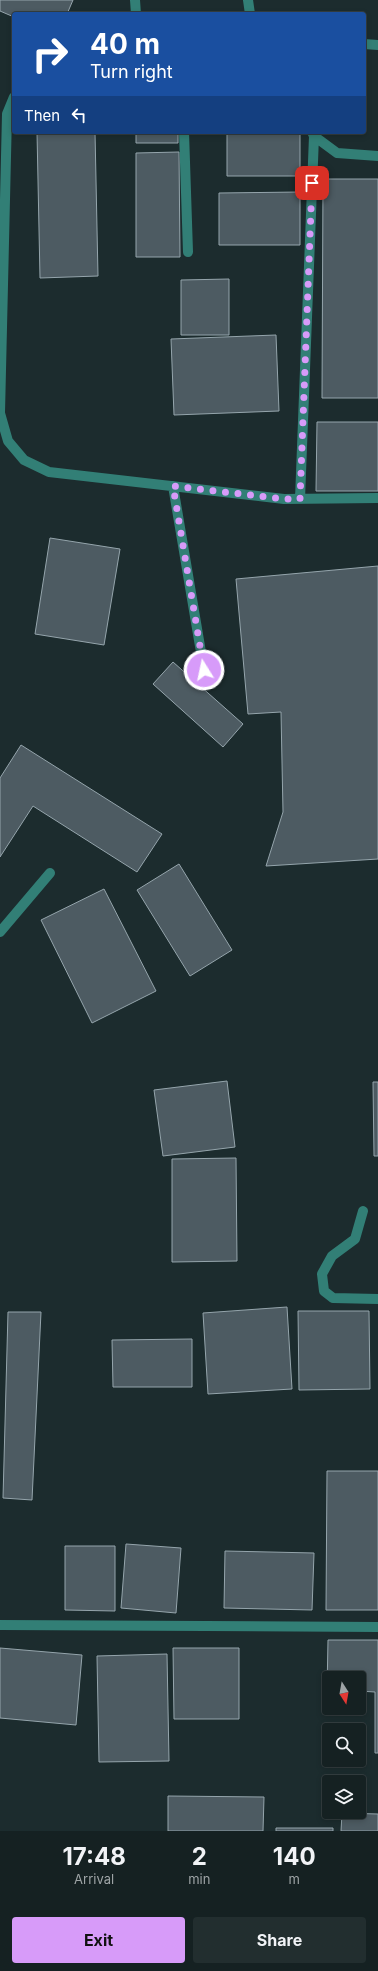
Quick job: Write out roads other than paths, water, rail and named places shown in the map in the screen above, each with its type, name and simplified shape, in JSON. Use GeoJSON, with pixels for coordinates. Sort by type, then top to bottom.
{"type":"FeatureCollection","features":[{"type":"Feature","properties":{"kind":"street"},"geometry":{"type":"LineString","coordinates":[[135,0],[136,12]]}},
{"type":"Feature","properties":{"kind":"street"},"geometry":{"type":"LineString","coordinates":[[248,0],[250,12]]}},
{"type":"Feature","properties":{"kind":"street"},"geometry":{"type":"LineString","coordinates":[[366,44],[378,45]]}},
{"type":"Feature","properties":{"kind":"street"},"geometry":{"type":"LineString","coordinates":[[12,102],[7,114],[0,413],[8,440],[24,460],[49,472],[284,499],[378,498]]}},
{"type":"Feature","properties":{"kind":"street"},"geometry":{"type":"LineString","coordinates":[[184,134],[188,252]]}},
{"type":"Feature","properties":{"kind":"street"},"geometry":{"type":"LineString","coordinates":[[300,499],[313,134]]}},
{"type":"Feature","properties":{"kind":"street"},"geometry":{"type":"LineString","coordinates":[[313,134],[337,153],[378,156]]}},
{"type":"Feature","properties":{"kind":"street"},"geometry":{"type":"LineString","coordinates":[[173,486],[204,670]]}},
{"type":"Feature","properties":{"kind":"street"},"geometry":{"type":"LineString","coordinates":[[0,932],[50,873]]}},
{"type":"Feature","properties":{"kind":"street"},"geometry":{"type":"LineString","coordinates":[[363,1211],[356,1239],[332,1256],[322,1274],[324,1291],[333,1298],[378,1299]]}},
{"type":"Feature","properties":{"kind":"street"},"geometry":{"type":"LineString","coordinates":[[0,1625],[378,1627]]}}]}
